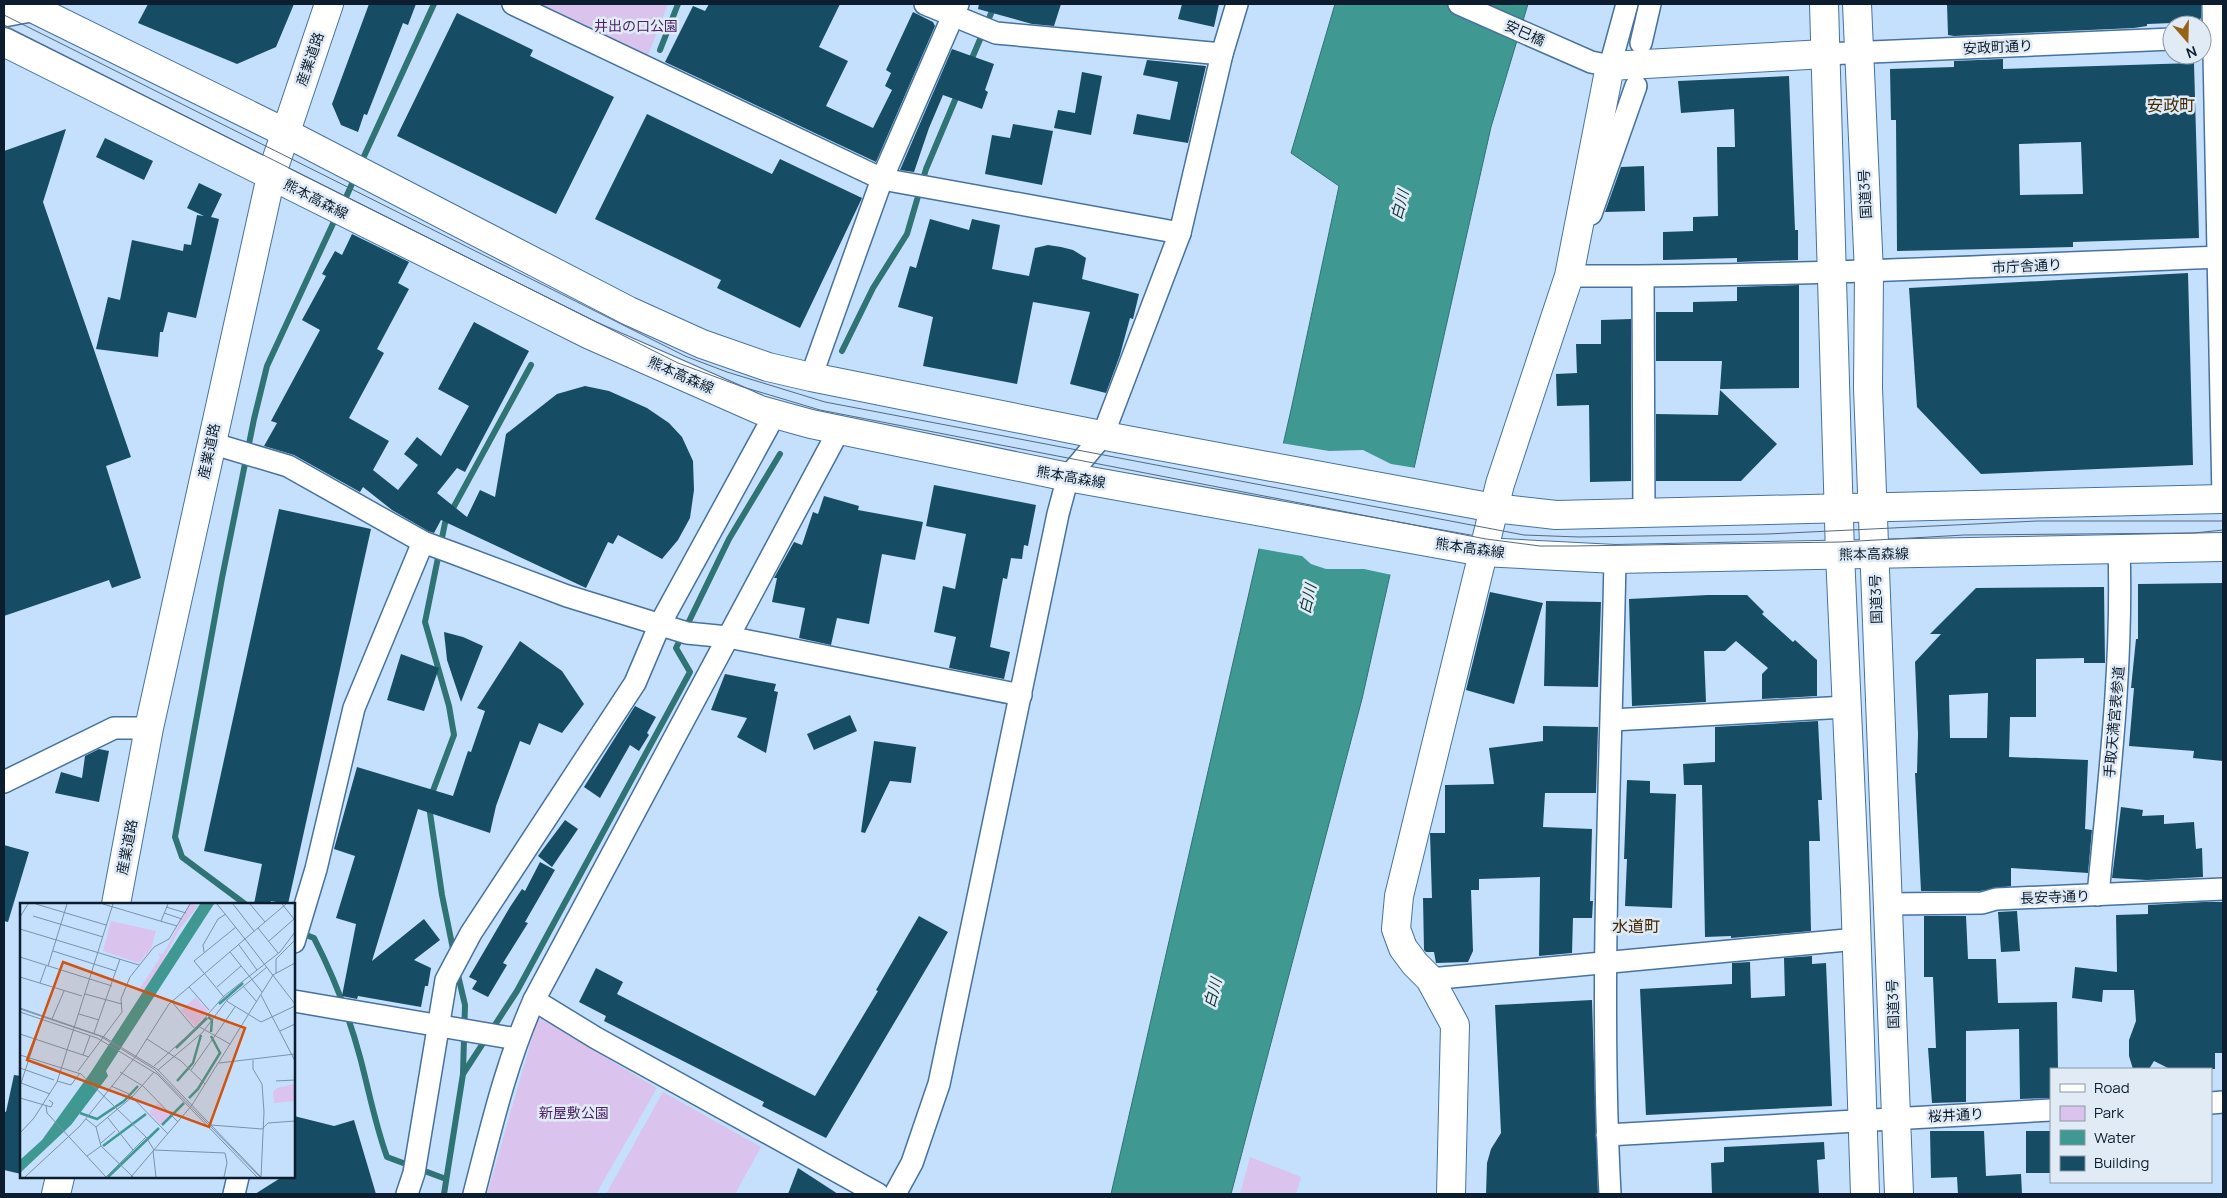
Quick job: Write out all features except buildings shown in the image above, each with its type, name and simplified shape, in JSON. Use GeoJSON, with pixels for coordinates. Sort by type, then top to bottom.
{"type":"FeatureCollection","features":[{"type":"Feature","properties":{"kind":"main road","name":"産業道路"},"geometry":{"type":"LineString","coordinates":[[116,903],[149,728],[210,443],[271,176],[284,132],[329,4]]}},
{"type":"Feature","properties":{"kind":"main road"},"geometry":{"type":"LineString","coordinates":[[1824,4],[1831,273],[1841,509],[1840,554],[1857,939],[1865,1194]]}},
{"type":"Feature","properties":{"kind":"main road","name":"国道3号"},"geometry":{"type":"LineString","coordinates":[[1857,4],[1870,273],[1868,388],[1899,1194]]}},
{"type":"Feature","properties":{"kind":"main road"},"geometry":{"type":"LineString","coordinates":[[30,7],[284,132],[629,311],[702,344],[768,367],[821,379],[1110,436],[1494,508],[1556,515],[1872,509],[2223,499]]}},
{"type":"Feature","properties":{"kind":"main road","name":"熊本高森線"},"geometry":{"type":"LineString","coordinates":[[4,42],[590,335],[760,410],[838,430],[1068,477],[1483,552],[1615,559],[2223,547]]}},
{"type":"Feature","properties":{"kind":"main road"},"geometry":{"type":"LineString","coordinates":[[1452,1194],[1455,1025],[1430,979],[1403,948],[1396,929],[1399,896],[1494,508],[1569,276],[1600,64],[1825,54]]}},
{"type":"Feature","properties":{"kind":"main road"},"geometry":{"type":"LineString","coordinates":[[56,1194],[60,1178]]}},
{"type":"Feature","properties":{"kind":"street"},"geometry":{"type":"LineString","coordinates":[[513,4],[882,179],[1180,233]]}},
{"type":"Feature","properties":{"kind":"street"},"geometry":{"type":"LineString","coordinates":[[925,4],[955,10],[996,33],[1222,54]]}},
{"type":"Feature","properties":{"kind":"street"},"geometry":{"type":"LineString","coordinates":[[895,1194],[912,1163],[939,1084],[1058,514],[1068,477],[1110,436],[1180,233],[1222,54],[1237,4]]}},
{"type":"Feature","properties":{"kind":"street","name":"安巳橋"},"geometry":{"type":"LineString","coordinates":[[1459,4],[1600,64]]}},
{"type":"Feature","properties":{"kind":"street"},"geometry":{"type":"LineString","coordinates":[[1600,64],[1627,4]]}},
{"type":"Feature","properties":{"kind":"street"},"geometry":{"type":"LineString","coordinates":[[1641,44],[1650,4]]}},
{"type":"Feature","properties":{"kind":"street"},"geometry":{"type":"LineString","coordinates":[[2213,4],[2221,257],[2223,499]]}},
{"type":"Feature","properties":{"kind":"street"},"geometry":{"type":"LineString","coordinates":[[4,16],[30,7]]}},
{"type":"Feature","properties":{"kind":"street"},"geometry":{"type":"LineString","coordinates":[[821,379],[882,179],[955,10]]}},
{"type":"Feature","properties":{"kind":"street","name":"安政町通り"},"geometry":{"type":"LineString","coordinates":[[1825,54],[2162,39]]}},
{"type":"Feature","properties":{"kind":"street"},"geometry":{"type":"LineString","coordinates":[[1569,276],[1636,86]]}},
{"type":"Feature","properties":{"kind":"street","name":"市庁舎通り"},"geometry":{"type":"LineString","coordinates":[[1569,276],[1643,277],[1870,273],[2221,257]]}},
{"type":"Feature","properties":{"kind":"street"},"geometry":{"type":"LineString","coordinates":[[1643,277],[1644,514]]}},
{"type":"Feature","properties":{"kind":"street"},"geometry":{"type":"LineString","coordinates":[[407,1194],[414,1173],[444,1027],[446,980],[471,934],[673,628],[792,419]]}},
{"type":"Feature","properties":{"kind":"street"},"geometry":{"type":"LineString","coordinates":[[474,1194],[508,1037],[534,1000],[838,430]]}},
{"type":"Feature","properties":{"kind":"street"},"geometry":{"type":"LineString","coordinates":[[210,443],[288,466],[425,543],[567,596],[673,628],[728,637],[1021,695]]}},
{"type":"Feature","properties":{"kind":"street"},"geometry":{"type":"LineString","coordinates":[[295,939],[316,869],[354,708],[425,543]]}},
{"type":"Feature","properties":{"kind":"street","name":"手取天満宮表参道"},"geometry":{"type":"LineString","coordinates":[[2098,895],[2119,672],[2121,601],[2119,548]]}},
{"type":"Feature","properties":{"kind":"street"},"geometry":{"type":"LineString","coordinates":[[1610,1194],[1607,1135],[1606,961],[1615,559]]}},
{"type":"Feature","properties":{"kind":"street"},"geometry":{"type":"LineString","coordinates":[[1612,720],[1846,707]]}},
{"type":"Feature","properties":{"kind":"street"},"geometry":{"type":"LineString","coordinates":[[4,782],[114,728],[149,728]]}},
{"type":"Feature","properties":{"kind":"street","name":"長安寺通り"},"geometry":{"type":"LineString","coordinates":[[1888,904],[1982,903],[1996,899],[2223,889]]}},
{"type":"Feature","properties":{"kind":"street"},"geometry":{"type":"LineString","coordinates":[[1430,979],[1606,961],[1857,939]]}},
{"type":"Feature","properties":{"kind":"street"},"geometry":{"type":"LineString","coordinates":[[534,1000],[596,1038],[878,1194]]}},
{"type":"Feature","properties":{"kind":"street"},"geometry":{"type":"LineString","coordinates":[[295,1001],[508,1037]]}},
{"type":"Feature","properties":{"kind":"street","name":"桜井通り"},"geometry":{"type":"LineString","coordinates":[[1607,1135],[2050,1110]]}},
{"type":"Feature","properties":{"kind":"street"},"geometry":{"type":"LineString","coordinates":[[234,1194],[238,1178]]}},
{"type":"Feature","properties":{"kind":"green space","name":"井出の口公園"},"geometry":{"type":"Polygon","coordinates":[[[538,4],[668,4],[648,55],[538,4]]]}},
{"type":"Feature","properties":{"kind":"green space","name":"新屋敷公園"},"geometry":{"type":"Polygon","coordinates":[[[538,1017],[657,1088],[596,1194],[487,1194],[538,1017]]]}},
{"type":"Feature","properties":{"kind":"green space"},"geometry":{"type":"Polygon","coordinates":[[[663,1092],[761,1147],[735,1194],[606,1194],[663,1092]]]}},
{"type":"Feature","properties":{"kind":"green space"},"geometry":{"type":"Polygon","coordinates":[[[1250,1157],[1301,1177],[1296,1194],[1240,1194],[1250,1157]]]}},
{"type":"Feature","properties":{"kind":"water","name":"白川"},"geometry":{"type":"Polygon","coordinates":[[[1335,4],[1528,4],[1491,127],[1362,699],[1231,1194],[1111,1194],[1291,410],[1339,186],[1291,153],[1335,4]]]}},
{"type":"Feature","properties":{"kind":"pier"},"geometry":{"type":"Polygon","coordinates":[[[1281,443],[1329,451],[1363,450],[1391,464],[1416,468],[1392,575],[1364,569],[1326,569],[1311,564],[1302,556],[1256,548],[1281,443]]]}},
{"type":"Feature","properties":{"kind":"waterway"},"geometry":{"type":"LineString","coordinates":[[360,165],[434,4]]}},
{"type":"Feature","properties":{"kind":"waterway"},"geometry":{"type":"LineString","coordinates":[[660,50],[678,4]]}},
{"type":"Feature","properties":{"kind":"waterway"},"geometry":{"type":"LineString","coordinates":[[970,63],[995,4]]}},
{"type":"Feature","properties":{"kind":"waterway"},"geometry":{"type":"LineString","coordinates":[[842,351],[873,288],[907,234],[926,169],[958,93]]}},
{"type":"Feature","properties":{"kind":"waterway"},"geometry":{"type":"LineString","coordinates":[[343,204],[355,177]]}},
{"type":"Feature","properties":{"kind":"waterway"},"geometry":{"type":"LineString","coordinates":[[244,903],[182,857],[175,837],[222,578],[254,419],[267,366],[337,215]]}},
{"type":"Feature","properties":{"kind":"waterway"},"geometry":{"type":"LineString","coordinates":[[431,796],[454,735],[449,706],[425,622],[445,523],[531,365]]}},
{"type":"Feature","properties":{"kind":"waterway"},"geometry":{"type":"LineString","coordinates":[[444,1194],[463,1074],[517,991],[690,672],[676,648],[729,539],[780,454]]}},
{"type":"Feature","properties":{"kind":"waterway"},"geometry":{"type":"LineString","coordinates":[[429,806],[442,895],[454,954]]}},
{"type":"Feature","properties":{"kind":"waterway"},"geometry":{"type":"LineString","coordinates":[[301,933],[314,938],[340,996],[356,1042],[387,1157],[446,1179]]}},
{"type":"Feature","properties":{"kind":"waterway"},"geometry":{"type":"LineString","coordinates":[[457,971],[465,1005],[463,1073]]}},
{"type":"Feature","properties":{"kind":"tram line"},"geometry":{"type":"LineString","coordinates":[[4,15],[685,356],[727,372],[825,402],[1524,535],[1579,537],[1768,534],[2037,521],[2223,521]]}},
{"type":"Feature","properties":{"kind":"tram line"},"geometry":{"type":"LineString","coordinates":[[4,25],[678,363],[743,387],[820,410],[1486,539],[1540,546],[1841,542],[1964,535],[2194,533],[2223,530]]}},
{"type":"Feature","properties":{"kind":"district","name":"安政町"},"geometry":{"type":"Point","coordinates":[2171,105]}},
{"type":"Feature","properties":{"kind":"district","name":"水道町"},"geometry":{"type":"Point","coordinates":[1636,926]}}]}
